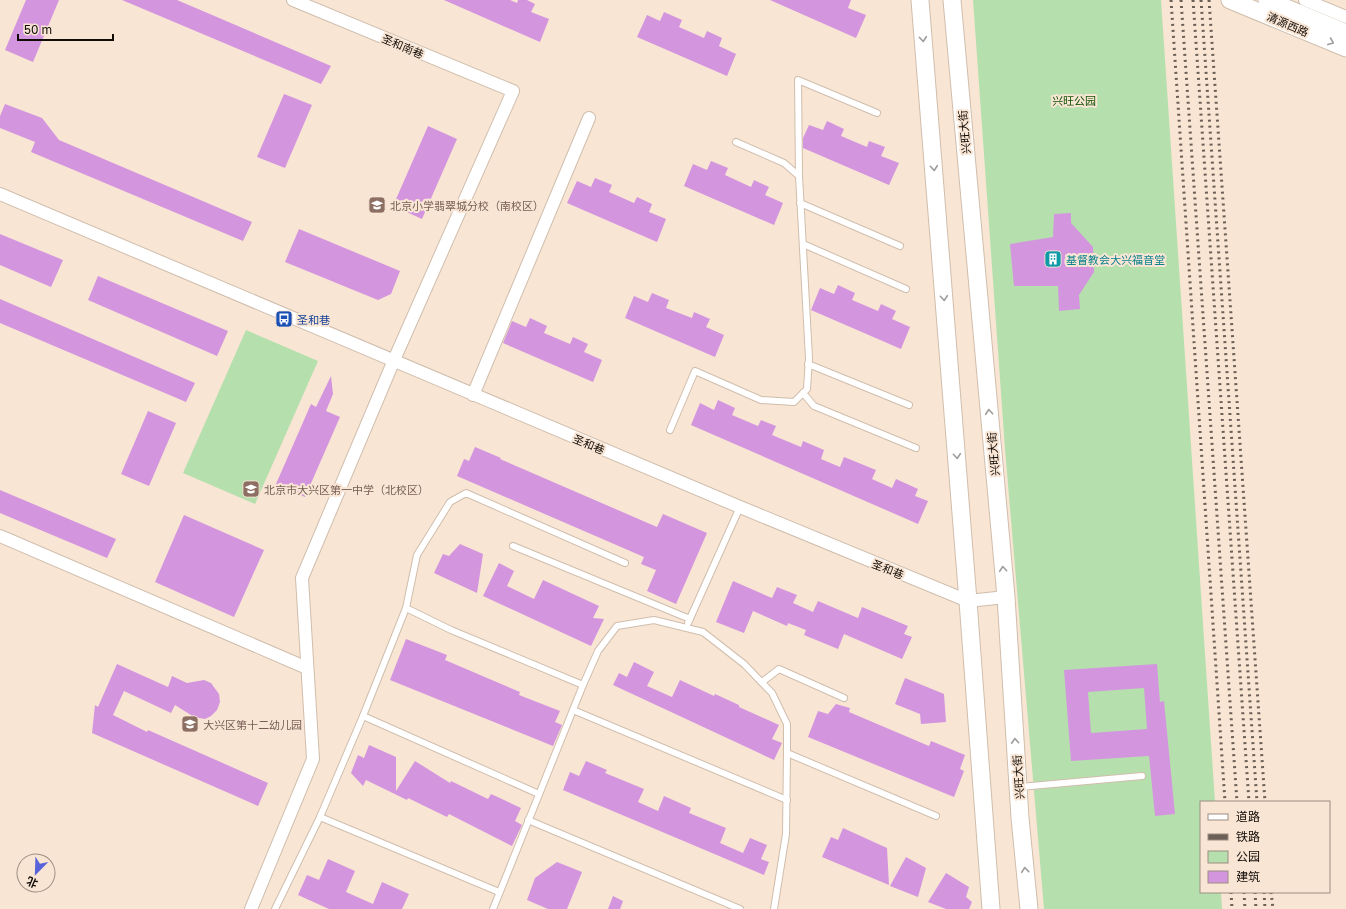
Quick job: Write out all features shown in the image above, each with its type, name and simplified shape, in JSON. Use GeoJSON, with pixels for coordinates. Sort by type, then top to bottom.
{"type":"FeatureCollection","features":[{"type":"Feature","properties":{"kind":"main road"},"geometry":{"type":"LineString","coordinates":[[920,0],[991,909]]}},
{"type":"Feature","properties":{"kind":"main road","name":"兴旺大街"},"geometry":{"type":"LineString","coordinates":[[952,0],[1006,597],[1018,788],[1029,909]]}},
{"type":"Feature","properties":{"kind":"main road","name":"清源西路"},"geometry":{"type":"LineString","coordinates":[[1230,0],[1346,48]]}},
{"type":"Feature","properties":{"kind":"main road","name":"清源西路"},"geometry":{"type":"LineString","coordinates":[[1267,0],[1346,34]]}},
{"type":"Feature","properties":{"kind":"street","name":"圣和南巷"},"geometry":{"type":"LineString","coordinates":[[293,0],[512,91],[394,360]]}},
{"type":"Feature","properties":{"kind":"street"},"geometry":{"type":"LineString","coordinates":[[1305,0],[1346,17]]}},
{"type":"Feature","properties":{"kind":"street"},"geometry":{"type":"LineString","coordinates":[[473,395],[589,118]]}},
{"type":"Feature","properties":{"kind":"street","name":"圣和巷"},"geometry":{"type":"LineString","coordinates":[[0,194],[394,360],[473,395],[968,601],[1006,597]]}},
{"type":"Feature","properties":{"kind":"street"},"geometry":{"type":"LineString","coordinates":[[251,909],[313,759],[302,578],[394,360]]}},
{"type":"Feature","properties":{"kind":"street"},"geometry":{"type":"LineString","coordinates":[[0,536],[307,668]]}},
{"type":"Feature","properties":{"kind":"lane"},"geometry":{"type":"LineString","coordinates":[[670,430],[695,371],[761,400],[794,402],[807,389],[808,364],[799,176],[798,80],[877,113]]}},
{"type":"Feature","properties":{"kind":"lane"},"geometry":{"type":"LineString","coordinates":[[736,142],[784,163],[799,176]]}},
{"type":"Feature","properties":{"kind":"lane"},"geometry":{"type":"LineString","coordinates":[[800,203],[900,246]]}},
{"type":"Feature","properties":{"kind":"lane"},"geometry":{"type":"LineString","coordinates":[[803,244],[906,289]]}},
{"type":"Feature","properties":{"kind":"lane"},"geometry":{"type":"LineString","coordinates":[[808,364],[909,405]]}},
{"type":"Feature","properties":{"kind":"lane"},"geometry":{"type":"LineString","coordinates":[[803,393],[814,406],[916,448]]}},
{"type":"Feature","properties":{"kind":"lane"},"geometry":{"type":"LineString","coordinates":[[275,909],[320,817],[363,716],[406,608],[417,556],[450,502],[466,493],[626,563]]}},
{"type":"Feature","properties":{"kind":"lane"},"geometry":{"type":"LineString","coordinates":[[686,627],[740,507]]}},
{"type":"Feature","properties":{"kind":"lane"},"geometry":{"type":"LineString","coordinates":[[513,546],[690,619]]}},
{"type":"Feature","properties":{"kind":"lane"},"geometry":{"type":"LineString","coordinates":[[406,608],[451,630],[583,685]]}},
{"type":"Feature","properties":{"kind":"lane"},"geometry":{"type":"LineString","coordinates":[[493,909],[572,710],[598,652],[617,626],[654,620],[703,632],[744,664],[772,693],[787,724],[786,834],[774,909]]}},
{"type":"Feature","properties":{"kind":"lane"},"geometry":{"type":"LineString","coordinates":[[762,682],[779,669],[844,698]]}},
{"type":"Feature","properties":{"kind":"lane"},"geometry":{"type":"LineString","coordinates":[[572,710],[787,800]]}},
{"type":"Feature","properties":{"kind":"lane"},"geometry":{"type":"LineString","coordinates":[[363,716],[539,794]]}},
{"type":"Feature","properties":{"kind":"lane"},"geometry":{"type":"LineString","coordinates":[[787,753],[936,816]]}},
{"type":"Feature","properties":{"kind":"lane"},"geometry":{"type":"LineString","coordinates":[[1018,788],[1142,776]]}},
{"type":"Feature","properties":{"kind":"lane"},"geometry":{"type":"LineString","coordinates":[[320,817],[499,892]]}},
{"type":"Feature","properties":{"kind":"lane"},"geometry":{"type":"LineString","coordinates":[[528,820],[740,909]]}},
{"type":"Feature","properties":{"kind":"green space","name":"兴旺公园"},"geometry":{"type":"Polygon","coordinates":[[[973,0],[1161,0],[1215,801],[1200,801],[1200,893],[1221,893],[1222,909],[1044,909],[1005,449],[973,0]]]}},
{"type":"Feature","properties":{"kind":"green space"},"geometry":{"type":"Polygon","coordinates":[[[246,330],[318,361],[255,504],[183,473],[246,330]]]}},
{"type":"Feature","properties":{"kind":"building"},"geometry":{"type":"Polygon","coordinates":[[[26,0],[59,0],[33,62],[5,50],[26,0]]]}},
{"type":"Feature","properties":{"kind":"building"},"geometry":{"type":"Polygon","coordinates":[[[122,0],[177,0],[331,66],[321,84],[122,0]]]}},
{"type":"Feature","properties":{"kind":"building"},"geometry":{"type":"Polygon","coordinates":[[[444,0],[510,0],[517,3],[518,0],[527,0],[535,4],[531,12],[549,19],[540,42],[444,0]]]}},
{"type":"Feature","properties":{"kind":"building"},"geometry":{"type":"Polygon","coordinates":[[[770,0],[851,0],[848,8],[866,15],[856,38],[770,0]]]}},
{"type":"Feature","properties":{"kind":"building"},"geometry":{"type":"Polygon","coordinates":[[[664,12],[682,20],[679,27],[704,38],[707,31],[722,38],[719,46],[736,54],[727,76],[637,37],[647,15],[660,21],[664,12]]]}},
{"type":"Feature","properties":{"kind":"building"},"geometry":{"type":"Polygon","coordinates":[[[284,94],[312,105],[285,168],[257,157],[284,94]]]}},
{"type":"Feature","properties":{"kind":"building"},"geometry":{"type":"Polygon","coordinates":[[[5,104],[42,118],[59,140],[252,222],[243,241],[31,152],[35,142],[0,128],[0,116],[5,104]]]}},
{"type":"Feature","properties":{"kind":"building"},"geometry":{"type":"Polygon","coordinates":[[[827,121],[844,129],[841,136],[867,147],[869,141],[885,147],[881,156],[899,163],[889,185],[803,148],[803,138],[809,125],[823,130],[827,121]]]}},
{"type":"Feature","properties":{"kind":"building"},"geometry":{"type":"Polygon","coordinates":[[[428,126],[457,139],[422,219],[393,206],[428,126]]]}},
{"type":"Feature","properties":{"kind":"building"},"geometry":{"type":"Polygon","coordinates":[[[711,161],[728,168],[725,175],[751,187],[754,180],[769,187],[765,195],[783,203],[774,225],[684,186],[693,164],[707,170],[711,161]]]}},
{"type":"Feature","properties":{"kind":"building"},"geometry":{"type":"Polygon","coordinates":[[[595,178],[612,185],[609,192],[634,203],[637,197],[652,204],[649,212],[666,219],[657,242],[567,203],[577,181],[591,187],[595,178]]]}},
{"type":"Feature","properties":{"kind":"building","name":"基督教会大兴福音堂"},"geometry":{"type":"Polygon","coordinates":[[[1071,213],[1071,223],[1093,247],[1094,272],[1079,295],[1080,309],[1059,311],[1058,286],[1014,286],[1010,244],[1053,237],[1054,214],[1071,213]]]}},
{"type":"Feature","properties":{"kind":"building"},"geometry":{"type":"Polygon","coordinates":[[[299,229],[400,271],[391,294],[378,300],[285,262],[299,229]]]}},
{"type":"Feature","properties":{"kind":"building"},"geometry":{"type":"Polygon","coordinates":[[[0,234],[63,260],[51,287],[0,265],[0,234]]]}},
{"type":"Feature","properties":{"kind":"building"},"geometry":{"type":"Polygon","coordinates":[[[98,276],[228,331],[217,356],[88,300],[98,276]]]}},
{"type":"Feature","properties":{"kind":"building"},"geometry":{"type":"Polygon","coordinates":[[[838,285],[855,293],[852,300],[878,311],[881,304],[896,311],[892,319],[910,327],[901,349],[811,310],[820,288],[834,294],[838,285]]]}},
{"type":"Feature","properties":{"kind":"building"},"geometry":{"type":"Polygon","coordinates":[[[652,293],[669,300],[666,308],[692,318],[694,312],[710,319],[706,327],[724,335],[715,357],[625,318],[634,296],[648,302],[652,293]]]}},
{"type":"Feature","properties":{"kind":"building"},"geometry":{"type":"Polygon","coordinates":[[[0,299],[195,383],[186,402],[0,323],[0,299]]]}},
{"type":"Feature","properties":{"kind":"building"},"geometry":{"type":"Polygon","coordinates":[[[530,318],[547,326],[544,333],[570,344],[573,337],[588,344],[584,352],[602,360],[593,382],[503,343],[512,321],[526,327],[530,318]]]}},
{"type":"Feature","properties":{"kind":"building"},"geometry":{"type":"Polygon","coordinates":[[[331,376],[333,394],[326,411],[340,417],[305,497],[276,484],[311,404],[316,407],[331,376]]]}},
{"type":"Feature","properties":{"kind":"building"},"geometry":{"type":"Polygon","coordinates":[[[718,400],[735,408],[732,415],[758,426],[761,420],[776,426],[772,435],[801,447],[803,441],[824,450],[821,459],[840,467],[844,457],[876,470],[872,479],[892,488],[896,479],[918,489],[915,496],[928,501],[918,524],[691,425],[700,403],[714,410],[718,400]]]}},
{"type":"Feature","properties":{"kind":"building"},"geometry":{"type":"Polygon","coordinates":[[[148,411],[176,423],[149,486],[121,474],[148,411]]]}},
{"type":"Feature","properties":{"kind":"building"},"geometry":{"type":"Polygon","coordinates":[[[475,447],[657,527],[663,514],[707,533],[676,604],[647,591],[656,570],[641,564],[644,557],[457,476],[464,459],[469,461],[475,447]]]}},
{"type":"Feature","properties":{"kind":"building"},"geometry":{"type":"Polygon","coordinates":[[[0,490],[116,539],[107,558],[0,513],[0,490]]]}},
{"type":"Feature","properties":{"kind":"building"},"geometry":{"type":"Polygon","coordinates":[[[184,515],[264,550],[234,617],[155,582],[184,515]]]}},
{"type":"Feature","properties":{"kind":"building"},"geometry":{"type":"Polygon","coordinates":[[[460,544],[483,554],[477,593],[434,573],[443,554],[449,556],[460,544]]]}},
{"type":"Feature","properties":{"kind":"building"},"geometry":{"type":"Polygon","coordinates":[[[499,563],[514,571],[507,586],[534,599],[543,580],[599,606],[593,618],[604,619],[591,646],[483,596],[499,563]]]}},
{"type":"Feature","properties":{"kind":"building"},"geometry":{"type":"Polygon","coordinates":[[[733,581],[772,598],[777,587],[797,595],[793,603],[813,612],[818,601],[858,618],[862,607],[908,626],[904,634],[912,637],[902,659],[844,634],[838,649],[804,635],[806,630],[788,623],[787,626],[753,611],[744,633],[716,622],[733,581]]]}},
{"type":"Feature","properties":{"kind":"building"},"geometry":{"type":"Polygon","coordinates":[[[406,639],[447,655],[445,660],[520,692],[519,695],[560,711],[555,722],[562,725],[553,746],[390,680],[406,639]]]}},
{"type":"Feature","properties":{"kind":"building"},"geometry":{"type":"Polygon","coordinates":[[[634,662],[654,672],[647,686],[672,697],[680,680],[714,696],[715,694],[739,705],[739,707],[779,725],[772,739],[782,743],[774,760],[613,685],[619,673],[627,677],[634,662]]]}},
{"type":"Feature","properties":{"kind":"building"},"geometry":{"type":"Polygon","coordinates":[[[117,664],[168,687],[172,676],[187,683],[204,680],[211,683],[219,694],[220,702],[217,710],[205,719],[194,717],[175,705],[171,713],[124,691],[113,715],[147,732],[148,730],[268,783],[258,806],[92,733],[95,705],[98,707],[117,664]]]}},
{"type":"Feature","properties":{"kind":"building"},"geometry":{"type":"Polygon","coordinates":[[[1157,664],[1160,702],[1164,701],[1175,814],[1155,816],[1149,756],[1071,761],[1064,670],[1157,664]],[[1144,688],[1088,692],[1091,733],[1147,729],[1144,688]]]}},
{"type":"Feature","properties":{"kind":"building"},"geometry":{"type":"Polygon","coordinates":[[[905,678],[944,694],[946,722],[921,724],[920,714],[895,704],[905,678]]]}},
{"type":"Feature","properties":{"kind":"building"},"geometry":{"type":"Polygon","coordinates":[[[836,704],[850,708],[849,712],[929,746],[931,741],[965,755],[960,769],[964,771],[954,797],[808,737],[818,711],[828,714],[836,704]]]}},
{"type":"Feature","properties":{"kind":"building"},"geometry":{"type":"Polygon","coordinates":[[[369,745],[396,757],[396,791],[415,761],[450,783],[451,781],[488,799],[491,794],[521,808],[515,821],[522,825],[512,846],[449,814],[447,817],[366,780],[363,786],[351,773],[358,755],[364,758],[369,745]]]}},
{"type":"Feature","properties":{"kind":"building"},"geometry":{"type":"Polygon","coordinates":[[[586,761],[607,770],[605,773],[644,789],[638,802],[658,811],[664,796],[691,808],[689,813],[726,828],[720,843],[743,853],[750,838],[767,845],[761,859],[769,862],[764,875],[563,790],[570,772],[579,776],[586,761]]]}},
{"type":"Feature","properties":{"kind":"building"},"geometry":{"type":"Polygon","coordinates":[[[843,828],[887,848],[889,885],[822,857],[831,837],[838,840],[843,828]]]}},
{"type":"Feature","properties":{"kind":"building"},"geometry":{"type":"Polygon","coordinates":[[[906,857],[926,868],[918,897],[890,886],[906,857]]]}},
{"type":"Feature","properties":{"kind":"building"},"geometry":{"type":"Polygon","coordinates":[[[328,859],[355,871],[346,892],[373,904],[382,882],[409,894],[402,909],[329,909],[298,895],[307,875],[319,880],[328,859]]]}},
{"type":"Feature","properties":{"kind":"building"},"geometry":{"type":"Polygon","coordinates":[[[557,862],[582,872],[567,909],[548,909],[527,900],[535,878],[557,862]]]}},
{"type":"Feature","properties":{"kind":"building"},"geometry":{"type":"Polygon","coordinates":[[[946,873],[969,887],[966,897],[972,902],[969,909],[946,909],[928,902],[946,873]]]}},
{"type":"Feature","properties":{"kind":"building"},"geometry":{"type":"Polygon","coordinates":[[[613,896],[623,901],[620,909],[608,909],[613,896]]]}},
{"type":"Feature","properties":{"kind":"railway"},"geometry":{"type":"LineString","coordinates":[[1171,0],[1225,801]]}},
{"type":"Feature","properties":{"kind":"railway"},"geometry":{"type":"LineString","coordinates":[[1181,0],[1237,801]]}},
{"type":"Feature","properties":{"kind":"railway"},"geometry":{"type":"LineString","coordinates":[[1193,0],[1249,801]]}},
{"type":"Feature","properties":{"kind":"railway"},"geometry":{"type":"LineString","coordinates":[[1201,0],[1257,801]]}},
{"type":"Feature","properties":{"kind":"railway"},"geometry":{"type":"LineString","coordinates":[[1209,0],[1265,801]]}},
{"type":"Feature","properties":{"kind":"railway"},"geometry":{"type":"LineString","coordinates":[[1231,893],[1232,909]]}},
{"type":"Feature","properties":{"kind":"railway"},"geometry":{"type":"LineString","coordinates":[[1244,893],[1245,909]]}},
{"type":"Feature","properties":{"kind":"railway"},"geometry":{"type":"LineString","coordinates":[[1255,893],[1256,909]]}},
{"type":"Feature","properties":{"kind":"railway"},"geometry":{"type":"LineString","coordinates":[[1264,893],[1265,909]]}},
{"type":"Feature","properties":{"kind":"railway"},"geometry":{"type":"LineString","coordinates":[[1271,893],[1273,909]]}},
{"type":"Feature","properties":{"kind":"place","name":"北京小学翡翠城分校（南校区）"},"geometry":{"type":"Point","coordinates":[377,205]}},
{"type":"Feature","properties":{"kind":"place","name":"基督教会大兴福音堂"},"geometry":{"type":"Point","coordinates":[1053,259]}},
{"type":"Feature","properties":{"kind":"place","name":"圣和巷"},"geometry":{"type":"Point","coordinates":[284,319]}},
{"type":"Feature","properties":{"kind":"place","name":"北京市大兴区第一中学（北校区）"},"geometry":{"type":"Point","coordinates":[251,489]}},
{"type":"Feature","properties":{"kind":"place","name":"大兴区第十二幼儿园"},"geometry":{"type":"Point","coordinates":[190,724]}}]}
